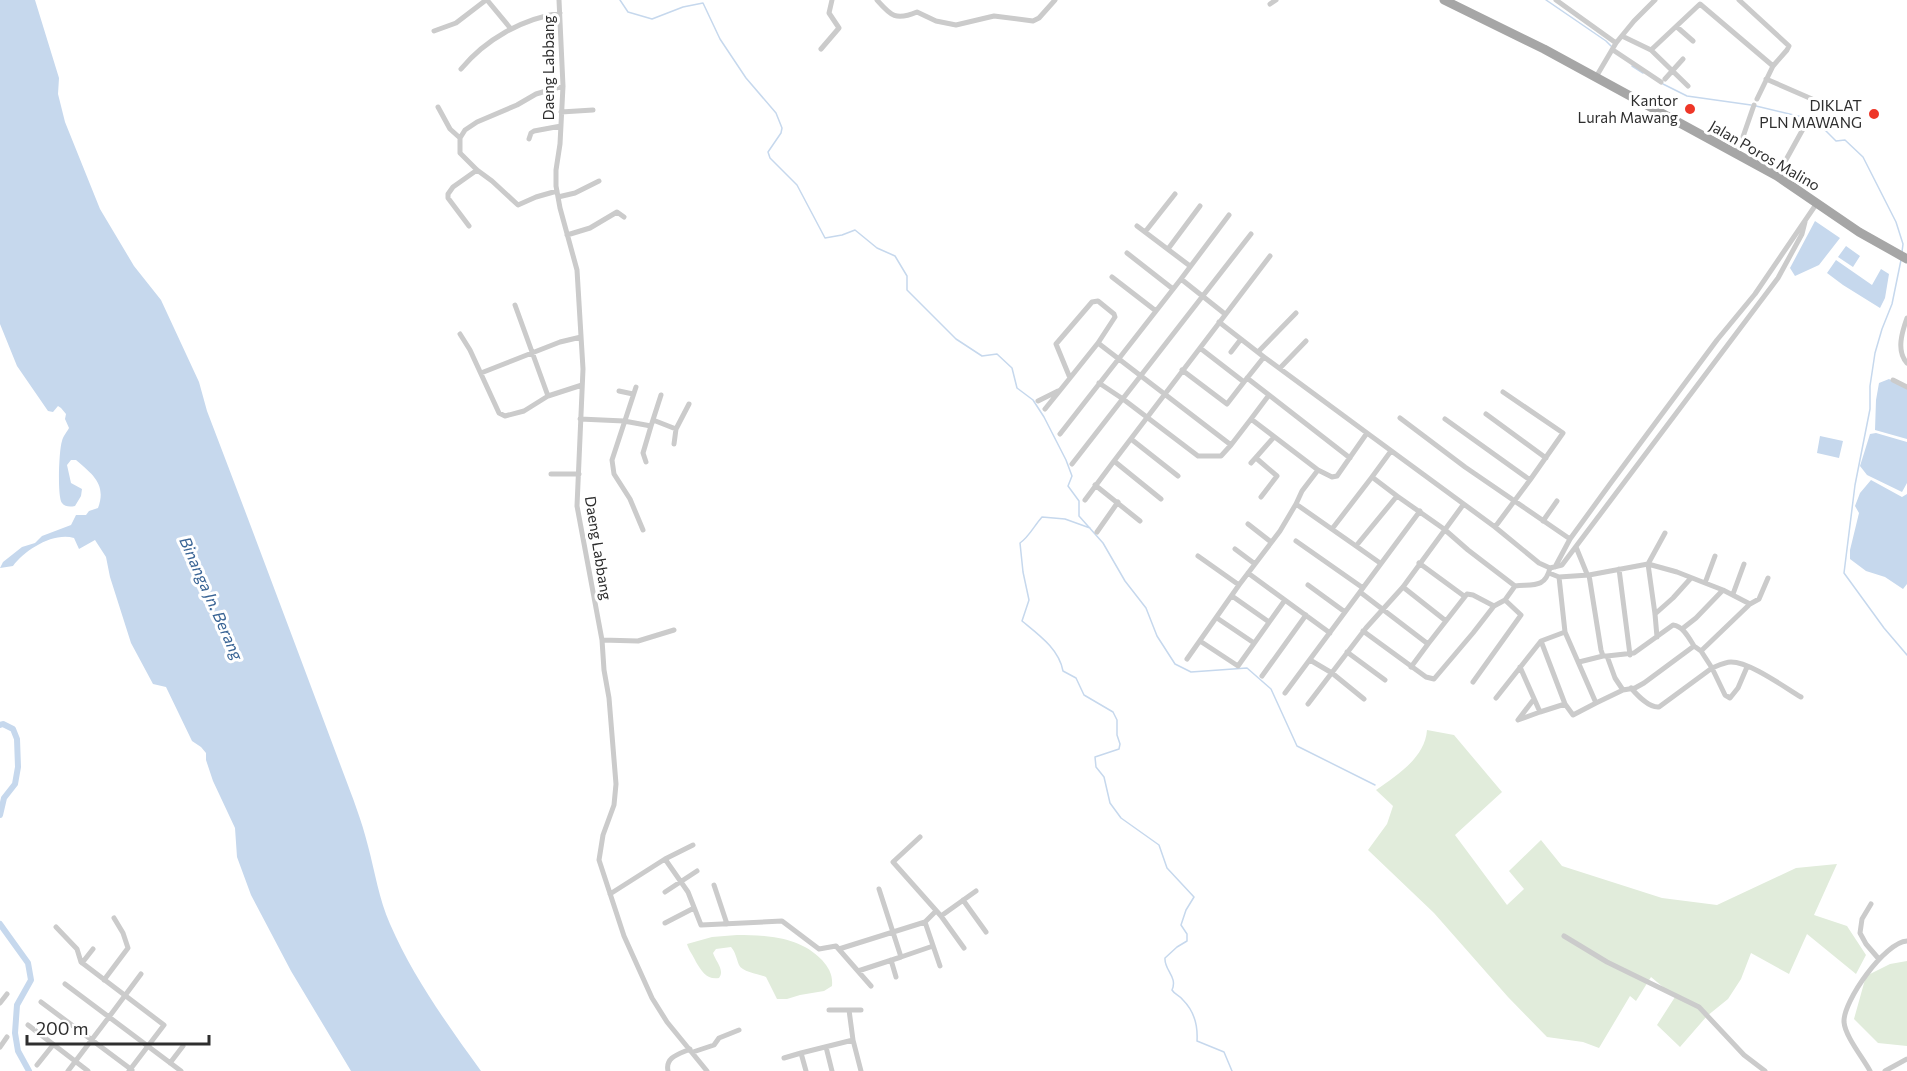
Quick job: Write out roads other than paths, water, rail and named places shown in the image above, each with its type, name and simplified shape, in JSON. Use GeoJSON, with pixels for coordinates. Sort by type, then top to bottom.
{"type":"FeatureCollection","features":[{"type":"Feature","properties":{"kind":"main road","name":"Jalan Poros Malino"},"geometry":{"type":"LineString","coordinates":[[1444,0],[1508,30],[1776,176],[1859,232],[1907,259]]}},
{"type":"Feature","properties":{"kind":"street"},"geometry":{"type":"LineString","coordinates":[[434,31],[456,23],[487,0],[511,29]]}},
{"type":"Feature","properties":{"kind":"street","name":"Daeng Labbang"},"geometry":{"type":"LineString","coordinates":[[559,0],[563,86],[556,170],[557,194],[576,270],[581,337],[582,385],[577,498],[602,640],[612,726],[616,794],[603,835],[599,860],[631,954],[652,998],[667,1022],[707,1071]]}},
{"type":"Feature","properties":{"kind":"street"},"geometry":{"type":"LineString","coordinates":[[821,50],[839,28],[829,13],[832,0]]}},
{"type":"Feature","properties":{"kind":"street"},"geometry":{"type":"LineString","coordinates":[[877,0],[896,17],[918,12],[936,21],[956,25],[994,16],[1033,21],[1039,18],[1055,0]]}},
{"type":"Feature","properties":{"kind":"street"},"geometry":{"type":"LineString","coordinates":[[1556,0],[1614,47],[1663,80],[1683,59]]}},
{"type":"Feature","properties":{"kind":"street"},"geometry":{"type":"LineString","coordinates":[[1596,77],[1622,36],[1655,0]]}},
{"type":"Feature","properties":{"kind":"street"},"geometry":{"type":"LineString","coordinates":[[1737,156],[1755,102],[1773,66],[1787,50],[1788,44],[1739,0]]}},
{"type":"Feature","properties":{"kind":"street"},"geometry":{"type":"LineString","coordinates":[[1652,50],[1701,2],[1773,66]]}},
{"type":"Feature","properties":{"kind":"street"},"geometry":{"type":"LineString","coordinates":[[461,69],[479,51],[511,29],[530,20],[560,13]]}},
{"type":"Feature","properties":{"kind":"street"},"geometry":{"type":"LineString","coordinates":[[1677,27],[1693,41]]}},
{"type":"Feature","properties":{"kind":"street"},"geometry":{"type":"LineString","coordinates":[[1622,36],[1652,50],[1688,86]]}},
{"type":"Feature","properties":{"kind":"street"},"geometry":{"type":"LineString","coordinates":[[1766,79],[1828,106]]}},
{"type":"Feature","properties":{"kind":"street"},"geometry":{"type":"LineString","coordinates":[[563,86],[536,94],[477,122],[465,130],[460,138],[460,153],[518,205],[536,196],[575,193],[599,181]]}},
{"type":"Feature","properties":{"kind":"street"},"geometry":{"type":"LineString","coordinates":[[438,107],[450,129],[460,138]]}},
{"type":"Feature","properties":{"kind":"street"},"geometry":{"type":"LineString","coordinates":[[561,112],[593,110]]}},
{"type":"Feature","properties":{"kind":"street"},"geometry":{"type":"LineString","coordinates":[[1776,176],[1808,120]]}},
{"type":"Feature","properties":{"kind":"street"},"geometry":{"type":"LineString","coordinates":[[529,139],[534,131],[561,126]]}},
{"type":"Feature","properties":{"kind":"street"},"geometry":{"type":"LineString","coordinates":[[469,226],[447,194],[453,186],[477,170]]}},
{"type":"Feature","properties":{"kind":"street"},"geometry":{"type":"LineString","coordinates":[[1145,232],[1175,194]]}},
{"type":"Feature","properties":{"kind":"street"},"geometry":{"type":"LineString","coordinates":[[1372,477],[1444,529],[1515,586],[1540,584],[1545,580],[1570,539],[1717,339],[1755,294],[1817,203]]}},
{"type":"Feature","properties":{"kind":"street"},"geometry":{"type":"LineString","coordinates":[[1168,249],[1200,206]]}},
{"type":"Feature","properties":{"kind":"street"},"geometry":{"type":"LineString","coordinates":[[567,235],[590,228],[614,213],[620,213],[624,217]]}},
{"type":"Feature","properties":{"kind":"street"},"geometry":{"type":"LineString","coordinates":[[1060,434],[1229,215]]}},
{"type":"Feature","properties":{"kind":"street"},"geometry":{"type":"LineString","coordinates":[[1551,570],[1563,565],[1778,278],[1806,222]]}},
{"type":"Feature","properties":{"kind":"street"},"geometry":{"type":"LineString","coordinates":[[1137,226],[1190,266]]}},
{"type":"Feature","properties":{"kind":"street"},"geometry":{"type":"LineString","coordinates":[[1072,464],[1251,234]]}},
{"type":"Feature","properties":{"kind":"street"},"geometry":{"type":"LineString","coordinates":[[1127,253],[1173,289]]}},
{"type":"Feature","properties":{"kind":"street"},"geometry":{"type":"LineString","coordinates":[[1085,500],[1270,256]]}},
{"type":"Feature","properties":{"kind":"street"},"geometry":{"type":"LineString","coordinates":[[1112,277],[1156,311]]}},
{"type":"Feature","properties":{"kind":"street"},"geometry":{"type":"LineString","coordinates":[[1181,279],[1225,314]]}},
{"type":"Feature","properties":{"kind":"street"},"geometry":{"type":"LineString","coordinates":[[1045,409],[1061,390],[1098,343],[1115,315],[1096,301],[1092,302],[1056,344],[1070,378]]}},
{"type":"Feature","properties":{"kind":"street"},"geometry":{"type":"LineString","coordinates":[[515,305],[548,396]]}},
{"type":"Feature","properties":{"kind":"street"},"geometry":{"type":"LineString","coordinates":[[1258,352],[1296,314]]}},
{"type":"Feature","properties":{"kind":"street"},"geometry":{"type":"LineString","coordinates":[[1907,318],[1901,343],[1903,358],[1907,363]]}},
{"type":"Feature","properties":{"kind":"street"},"geometry":{"type":"LineString","coordinates":[[1219,322],[1559,577],[1565,632],[1596,703]]}},
{"type":"Feature","properties":{"kind":"street"},"geometry":{"type":"LineString","coordinates":[[460,334],[481,373],[496,408],[502,415],[524,411],[548,396],[582,385]]}},
{"type":"Feature","properties":{"kind":"street"},"geometry":{"type":"LineString","coordinates":[[481,373],[560,342],[581,337]]}},
{"type":"Feature","properties":{"kind":"street"},"geometry":{"type":"LineString","coordinates":[[1231,352],[1241,339]]}},
{"type":"Feature","properties":{"kind":"street"},"geometry":{"type":"LineString","coordinates":[[1280,368],[1306,341]]}},
{"type":"Feature","properties":{"kind":"street"},"geometry":{"type":"LineString","coordinates":[[1098,343],[1231,445]]}},
{"type":"Feature","properties":{"kind":"street"},"geometry":{"type":"LineString","coordinates":[[1200,348],[1269,395],[1350,458]]}},
{"type":"Feature","properties":{"kind":"street"},"geometry":{"type":"LineString","coordinates":[[1182,370],[1227,404],[1264,357]]}},
{"type":"Feature","properties":{"kind":"street"},"geometry":{"type":"LineString","coordinates":[[1893,380],[1907,387]]}},
{"type":"Feature","properties":{"kind":"street"},"geometry":{"type":"LineString","coordinates":[[1099,383],[1200,457],[1221,456],[1269,395]]}},
{"type":"Feature","properties":{"kind":"street"},"geometry":{"type":"LineString","coordinates":[[636,387],[614,450],[612,467],[630,499],[642,530]]}},
{"type":"Feature","properties":{"kind":"street"},"geometry":{"type":"LineString","coordinates":[[1038,401],[1061,390]]}},
{"type":"Feature","properties":{"kind":"street"},"geometry":{"type":"LineString","coordinates":[[619,391],[633,394]]}},
{"type":"Feature","properties":{"kind":"street"},"geometry":{"type":"LineString","coordinates":[[1495,527],[1563,432],[1503,392]]}},
{"type":"Feature","properties":{"kind":"street"},"geometry":{"type":"LineString","coordinates":[[646,462],[643,449],[661,395]]}},
{"type":"Feature","properties":{"kind":"street"},"geometry":{"type":"LineString","coordinates":[[674,444],[676,429],[689,404]]}},
{"type":"Feature","properties":{"kind":"street"},"geometry":{"type":"LineString","coordinates":[[1486,414],[1546,458]]}},
{"type":"Feature","properties":{"kind":"street"},"geometry":{"type":"LineString","coordinates":[[1400,418],[1465,467],[1570,539]]}},
{"type":"Feature","properties":{"kind":"street"},"geometry":{"type":"LineString","coordinates":[[580,419],[652,423],[676,429]]}},
{"type":"Feature","properties":{"kind":"street"},"geometry":{"type":"LineString","coordinates":[[1251,419],[1325,475],[1336,477],[1367,433]]}},
{"type":"Feature","properties":{"kind":"street"},"geometry":{"type":"LineString","coordinates":[[1445,419],[1530,480]]}},
{"type":"Feature","properties":{"kind":"street"},"geometry":{"type":"LineString","coordinates":[[1251,463],[1274,437]]}},
{"type":"Feature","properties":{"kind":"street"},"geometry":{"type":"LineString","coordinates":[[1131,439],[1178,476]]}},
{"type":"Feature","properties":{"kind":"street"},"geometry":{"type":"LineString","coordinates":[[1332,529],[1391,451]]}},
{"type":"Feature","properties":{"kind":"street"},"geometry":{"type":"LineString","coordinates":[[1256,458],[1277,476],[1261,497]]}},
{"type":"Feature","properties":{"kind":"street"},"geometry":{"type":"LineString","coordinates":[[1114,461],[1161,499]]}},
{"type":"Feature","properties":{"kind":"street"},"geometry":{"type":"LineString","coordinates":[[1187,659],[1271,542],[1302,491],[1318,470]]}},
{"type":"Feature","properties":{"kind":"street"},"geometry":{"type":"LineString","coordinates":[[551,474],[579,474]]}},
{"type":"Feature","properties":{"kind":"street"},"geometry":{"type":"LineString","coordinates":[[1095,485],[1140,521]]}},
{"type":"Feature","properties":{"kind":"street"},"geometry":{"type":"LineString","coordinates":[[1356,546],[1397,496]]}},
{"type":"Feature","properties":{"kind":"street"},"geometry":{"type":"LineString","coordinates":[[1543,521],[1557,501]]}},
{"type":"Feature","properties":{"kind":"street"},"geometry":{"type":"LineString","coordinates":[[1097,532],[1118,502]]}},
{"type":"Feature","properties":{"kind":"street"},"geometry":{"type":"LineString","coordinates":[[1296,504],[1380,563]]}},
{"type":"Feature","properties":{"kind":"street"},"geometry":{"type":"LineString","coordinates":[[1308,704],[1363,631],[1403,587],[1463,505]]}},
{"type":"Feature","properties":{"kind":"street"},"geometry":{"type":"LineString","coordinates":[[1285,693],[1420,511]]}},
{"type":"Feature","properties":{"kind":"street"},"geometry":{"type":"LineString","coordinates":[[1248,524],[1271,542]]}},
{"type":"Feature","properties":{"kind":"street"},"geometry":{"type":"LineString","coordinates":[[1657,637],[1647,564],[1665,532]]}},
{"type":"Feature","properties":{"kind":"street"},"geometry":{"type":"LineString","coordinates":[[1296,541],[1428,644]]}},
{"type":"Feature","properties":{"kind":"street"},"geometry":{"type":"LineString","coordinates":[[1576,547],[1588,574],[1599,638],[1615,678],[1623,690]]}},
{"type":"Feature","properties":{"kind":"street"},"geometry":{"type":"LineString","coordinates":[[1235,549],[1255,564]]}},
{"type":"Feature","properties":{"kind":"street"},"geometry":{"type":"LineString","coordinates":[[1198,556],[1239,585]]}},
{"type":"Feature","properties":{"kind":"street"},"geometry":{"type":"LineString","coordinates":[[1705,583],[1715,556]]}},
{"type":"Feature","properties":{"kind":"street"},"geometry":{"type":"LineString","coordinates":[[1419,563],[1464,596]]}},
{"type":"Feature","properties":{"kind":"street"},"geometry":{"type":"LineString","coordinates":[[1559,577],[1647,564],[1705,583],[1733,594],[1750,604]]}},
{"type":"Feature","properties":{"kind":"street"},"geometry":{"type":"LineString","coordinates":[[1733,594],[1744,564]]}},
{"type":"Feature","properties":{"kind":"street"},"geometry":{"type":"LineString","coordinates":[[1619,569],[1630,655]]}},
{"type":"Feature","properties":{"kind":"street"},"geometry":{"type":"LineString","coordinates":[[1248,573],[1330,633]]}},
{"type":"Feature","properties":{"kind":"street"},"geometry":{"type":"LineString","coordinates":[[1655,615],[1690,578]]}},
{"type":"Feature","properties":{"kind":"street"},"geometry":{"type":"LineString","coordinates":[[1701,651],[1750,604],[1759,599],[1768,578]]}},
{"type":"Feature","properties":{"kind":"street"},"geometry":{"type":"LineString","coordinates":[[1308,585],[1345,612]]}},
{"type":"Feature","properties":{"kind":"street"},"geometry":{"type":"LineString","coordinates":[[1363,631],[1426,677],[1436,678],[1494,606],[1504,600],[1515,586]]}},
{"type":"Feature","properties":{"kind":"street"},"geometry":{"type":"LineString","coordinates":[[1403,587],[1446,621]]}},
{"type":"Feature","properties":{"kind":"street"},"geometry":{"type":"LineString","coordinates":[[1682,629],[1723,590]]}},
{"type":"Feature","properties":{"kind":"street"},"geometry":{"type":"LineString","coordinates":[[1411,667],[1464,596],[1470,594],[1494,606]]}},
{"type":"Feature","properties":{"kind":"street"},"geometry":{"type":"LineString","coordinates":[[1232,596],[1269,622]]}},
{"type":"Feature","properties":{"kind":"street"},"geometry":{"type":"LineString","coordinates":[[1200,640],[1238,666],[1285,600]]}},
{"type":"Feature","properties":{"kind":"street"},"geometry":{"type":"LineString","coordinates":[[1473,682],[1521,615],[1504,600]]}},
{"type":"Feature","properties":{"kind":"street"},"geometry":{"type":"LineString","coordinates":[[1262,676],[1306,615]]}},
{"type":"Feature","properties":{"kind":"street"},"geometry":{"type":"LineString","coordinates":[[1216,618],[1254,643]]}},
{"type":"Feature","properties":{"kind":"street"},"geometry":{"type":"LineString","coordinates":[[1579,662],[1605,656],[1630,655],[1673,625],[1682,629],[1701,651],[1725,695],[1730,698],[1738,688],[1747,667]]}},
{"type":"Feature","properties":{"kind":"street"},"geometry":{"type":"LineString","coordinates":[[602,640],[638,641],[674,630]]}},
{"type":"Feature","properties":{"kind":"street"},"geometry":{"type":"LineString","coordinates":[[1496,698],[1541,641],[1565,632]]}},
{"type":"Feature","properties":{"kind":"street"},"geometry":{"type":"LineString","coordinates":[[1541,641],[1565,704],[1573,715],[1623,690],[1644,683],[1694,645]]}},
{"type":"Feature","properties":{"kind":"street"},"geometry":{"type":"LineString","coordinates":[[1347,652],[1385,680]]}},
{"type":"Feature","properties":{"kind":"street"},"geometry":{"type":"LineString","coordinates":[[1310,660],[1332,673],[1364,699]]}},
{"type":"Feature","properties":{"kind":"street"},"geometry":{"type":"LineString","coordinates":[[1631,688],[1649,704],[1654,707],[1659,706],[1712,668],[1731,662],[1768,677],[1801,697]]}},
{"type":"Feature","properties":{"kind":"street"},"geometry":{"type":"LineString","coordinates":[[1520,667],[1540,712]]}},
{"type":"Feature","properties":{"kind":"street"},"geometry":{"type":"LineString","coordinates":[[1534,699],[1518,720],[1565,704]]}},
{"type":"Feature","properties":{"kind":"street"},"geometry":{"type":"LineString","coordinates":[[920,837],[893,862],[964,948]]}},
{"type":"Feature","properties":{"kind":"street"},"geometry":{"type":"LineString","coordinates":[[610,894],[665,859],[693,845]]}},
{"type":"Feature","properties":{"kind":"street"},"geometry":{"type":"LineString","coordinates":[[665,859],[688,892],[701,925],[782,921],[819,949],[836,946],[871,986]]}},
{"type":"Feature","properties":{"kind":"street"},"geometry":{"type":"LineString","coordinates":[[665,892],[697,871]]}},
{"type":"Feature","properties":{"kind":"street"},"geometry":{"type":"LineString","coordinates":[[714,885],[727,924]]}},
{"type":"Feature","properties":{"kind":"street"},"geometry":{"type":"LineString","coordinates":[[879,889],[902,957]]}},
{"type":"Feature","properties":{"kind":"street"},"geometry":{"type":"LineString","coordinates":[[839,949],[925,922],[976,891]]}},
{"type":"Feature","properties":{"kind":"street"},"geometry":{"type":"LineString","coordinates":[[963,900],[986,932]]}},
{"type":"Feature","properties":{"kind":"street"},"geometry":{"type":"LineString","coordinates":[[1871,904],[1862,918],[1860,933],[1878,958]]}},
{"type":"Feature","properties":{"kind":"street"},"geometry":{"type":"LineString","coordinates":[[665,923],[694,908]]}},
{"type":"Feature","properties":{"kind":"street"},"geometry":{"type":"LineString","coordinates":[[104,980],[128,948],[123,933],[114,918]]}},
{"type":"Feature","properties":{"kind":"street"},"geometry":{"type":"LineString","coordinates":[[925,922],[940,966]]}},
{"type":"Feature","properties":{"kind":"street"},"geometry":{"type":"LineString","coordinates":[[41,1002],[131,1070],[164,1025],[82,963],[77,949],[56,927]]}},
{"type":"Feature","properties":{"kind":"street"},"geometry":{"type":"LineString","coordinates":[[1564,936],[1616,966],[1699,1007],[1744,1055],[1765,1071]]}},
{"type":"Feature","properties":{"kind":"street"},"geometry":{"type":"LineString","coordinates":[[1870,1071],[1848,1032],[1844,1018],[1847,1005],[1878,958],[1900,942],[1907,941]]}},
{"type":"Feature","properties":{"kind":"street"},"geometry":{"type":"LineString","coordinates":[[858,971],[933,946]]}},
{"type":"Feature","properties":{"kind":"street"},"geometry":{"type":"LineString","coordinates":[[82,963],[93,949]]}},
{"type":"Feature","properties":{"kind":"street"},"geometry":{"type":"LineString","coordinates":[[891,960],[896,977]]}},
{"type":"Feature","properties":{"kind":"street"},"geometry":{"type":"LineString","coordinates":[[68,1071],[141,974]]}},
{"type":"Feature","properties":{"kind":"street"},"geometry":{"type":"LineString","coordinates":[[65,984],[181,1071]]}},
{"type":"Feature","properties":{"kind":"street"},"geometry":{"type":"LineString","coordinates":[[0,1003],[7,994]]}},
{"type":"Feature","properties":{"kind":"street"},"geometry":{"type":"LineString","coordinates":[[829,1010],[861,1010]]}},
{"type":"Feature","properties":{"kind":"street"},"geometry":{"type":"LineString","coordinates":[[849,1010],[853,1040],[861,1071]]}},
{"type":"Feature","properties":{"kind":"street"},"geometry":{"type":"LineString","coordinates":[[27,1026],[88,1071]]}},
{"type":"Feature","properties":{"kind":"street"},"geometry":{"type":"LineString","coordinates":[[668,1071],[669,1060],[714,1045],[719,1038],[739,1030]]}},
{"type":"Feature","properties":{"kind":"street"},"geometry":{"type":"LineString","coordinates":[[0,1047],[7,1037]]}},
{"type":"Feature","properties":{"kind":"street"},"geometry":{"type":"LineString","coordinates":[[784,1058],[853,1040]]}},
{"type":"Feature","properties":{"kind":"street"},"geometry":{"type":"LineString","coordinates":[[37,1065],[53,1045]]}},
{"type":"Feature","properties":{"kind":"street"},"geometry":{"type":"LineString","coordinates":[[170,1063],[183,1046]]}},
{"type":"Feature","properties":{"kind":"street"},"geometry":{"type":"LineString","coordinates":[[826,1047],[832,1071]]}},
{"type":"Feature","properties":{"kind":"street"},"geometry":{"type":"LineString","coordinates":[[801,1053],[806,1071]]}},
{"type":"Feature","properties":{"kind":"street"},"geometry":{"type":"LineString","coordinates":[[1885,1071],[1907,1059]]}},
{"type":"Feature","properties":{"kind":"water","name":"Binanga Jn. Berang"},"geometry":{"type":"Polygon","coordinates":[[[0,0],[35,0],[59,78],[58,94],[65,122],[100,209],[134,266],[161,300],[199,382],[207,411],[357,809],[386,915],[420,981],[481,1071],[351,1071],[291,971],[251,895],[237,857],[235,828],[213,781],[206,753],[192,741],[166,687],[153,684],[131,643],[106,557],[95,540],[79,549],[74,538],[49,540],[25,554],[13,566],[0,568],[3,562],[22,547],[35,543],[42,536],[71,525],[76,515],[86,515],[89,511],[98,508],[101,492],[92,475],[76,460],[71,460],[67,465],[71,483],[82,489],[81,496],[75,506],[62,503],[59,492],[59,463],[63,439],[69,428],[65,419],[66,414],[58,406],[53,412],[48,411],[17,366],[0,324],[0,0]]]}},
{"type":"Feature","properties":{"kind":"water"},"geometry":{"type":"Polygon","coordinates":[[[1815,221],[1840,238],[1819,265],[1795,276],[1790,268],[1815,221]]]}},
{"type":"Feature","properties":{"kind":"water"},"geometry":{"type":"Polygon","coordinates":[[[1846,246],[1860,256],[1853,267],[1838,257],[1846,246]]]}},
{"type":"Feature","properties":{"kind":"water"},"geometry":{"type":"Polygon","coordinates":[[[1836,260],[1872,285],[1881,269],[1889,274],[1885,298],[1880,308],[1827,273],[1836,260]]]}},
{"type":"Feature","properties":{"kind":"water"},"geometry":{"type":"Polygon","coordinates":[[[1889,379],[1907,389],[1907,439],[1875,430],[1879,383],[1889,379]]]}},
{"type":"Feature","properties":{"kind":"water"},"geometry":{"type":"Polygon","coordinates":[[[1876,433],[1907,442],[1907,483],[1902,492],[1867,475],[1860,466],[1870,434],[1876,433]]]}},
{"type":"Feature","properties":{"kind":"water"},"geometry":{"type":"Polygon","coordinates":[[[1820,436],[1843,441],[1839,458],[1817,453],[1820,436]]]}},
{"type":"Feature","properties":{"kind":"water"},"geometry":{"type":"Polygon","coordinates":[[[1871,480],[1902,497],[1907,494],[1907,584],[1903,589],[1885,577],[1866,571],[1850,559],[1859,513],[1855,506],[1860,493],[1871,480]]]}},
{"type":"Feature","properties":{"kind":"waterway"},"geometry":{"type":"LineString","coordinates":[[620,0],[628,12],[652,19],[683,7],[703,3],[720,39],[746,78],[776,113],[782,128],[768,152],[770,158],[797,185],[825,238],[855,230],[877,248],[895,256],[907,276],[907,290],[956,339],[982,356],[997,354],[1012,368],[1017,388],[1033,400],[1066,460],[1072,476],[1068,486],[1079,501],[1079,516],[1103,543],[1125,581],[1146,608],[1157,636],[1175,664],[1191,672],[1247,668],[1271,689],[1297,746],[1375,785]]}},
{"type":"Feature","properties":{"kind":"waterway"},"geometry":{"type":"LineString","coordinates":[[1546,0],[1611,46]]}},
{"type":"Feature","properties":{"kind":"waterway"},"geometry":{"type":"LineString","coordinates":[[1632,66],[1643,73]]}},
{"type":"Feature","properties":{"kind":"waterway"},"geometry":{"type":"LineString","coordinates":[[1663,84],[1687,96],[1751,105]]}},
{"type":"Feature","properties":{"kind":"waterway"},"geometry":{"type":"LineString","coordinates":[[1756,106],[1815,120],[1836,141],[1845,140],[1863,157],[1896,222],[1903,244],[1902,252]]}},
{"type":"Feature","properties":{"kind":"waterway"},"geometry":{"type":"LineString","coordinates":[[1901,260],[1892,304],[1875,353],[1870,386],[1870,409],[1855,485],[1844,573],[1907,655]]}},
{"type":"Feature","properties":{"kind":"waterway"},"geometry":{"type":"LineString","coordinates":[[1090,528],[1065,519],[1042,517],[1020,543],[1029,600],[1022,621],[1053,649],[1063,671],[1076,678],[1084,695],[1113,712],[1117,720],[1119,749],[1095,757],[1096,767],[1104,777],[1110,803],[1121,818],[1159,845],[1167,868],[1194,897],[1181,925],[1187,934],[1187,941],[1165,958],[1165,962],[1172,977],[1172,990],[1182,998],[1193,1014],[1197,1041],[1224,1052],[1232,1071]]}},
{"type":"Feature","properties":{"kind":"waterway"},"geometry":{"type":"LineString","coordinates":[[0,725],[3,724],[13,729],[17,739],[18,767],[15,784],[4,798],[0,815]]}},
{"type":"Feature","properties":{"kind":"waterway"},"geometry":{"type":"LineString","coordinates":[[0,924],[28,963],[31,980],[17,1005],[15,1033],[18,1051],[29,1071]]}},
{"type":"Feature","properties":{"kind":"place","name":"Kantor Lurah Mawang"},"geometry":{"type":"Point","coordinates":[1690,109]}},
{"type":"Feature","properties":{"kind":"place","name":"DIKLAT PLN MAWANG"},"geometry":{"type":"Point","coordinates":[1874,114]}}]}
